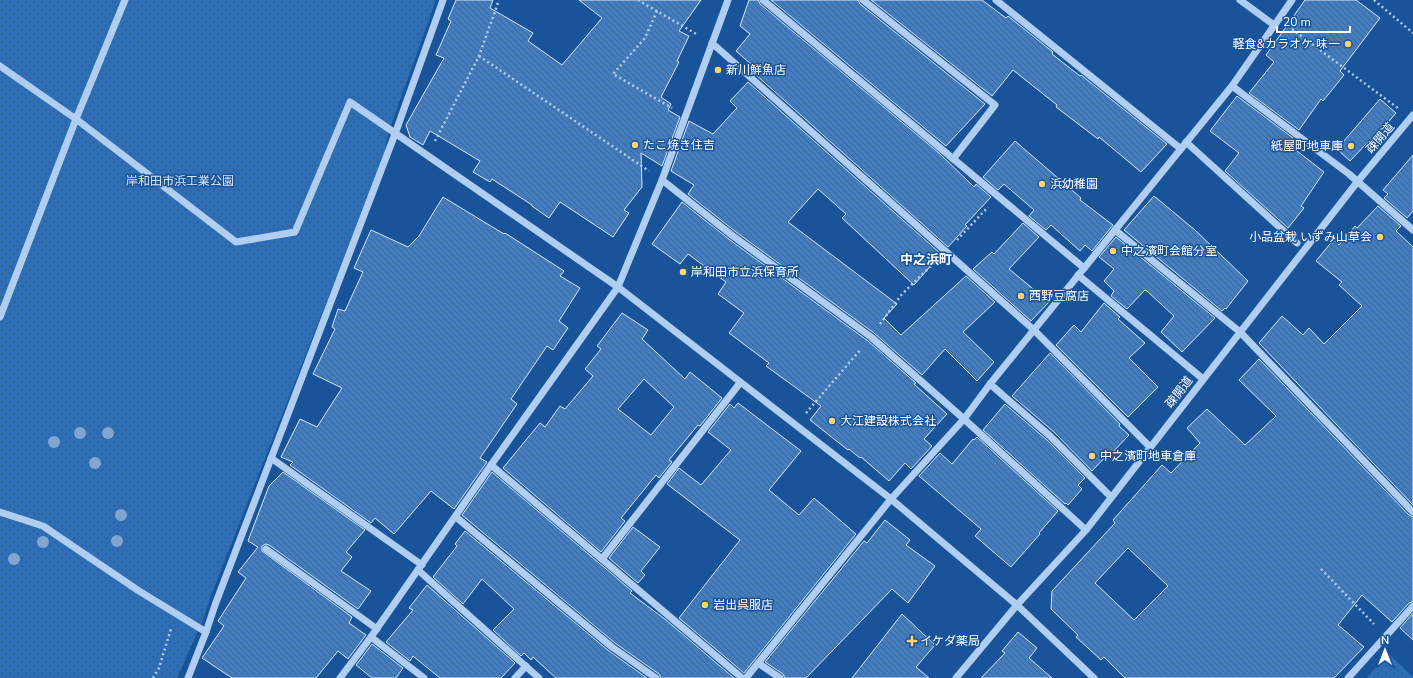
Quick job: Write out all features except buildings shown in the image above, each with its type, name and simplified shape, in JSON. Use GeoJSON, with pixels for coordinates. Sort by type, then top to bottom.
{"type":"FeatureCollection","features":[{"type":"Feature","properties":{"kind":"street"},"geometry":{"type":"LineString","coordinates":[[0,317],[76,119],[125,0]]}},
{"type":"Feature","properties":{"kind":"street"},"geometry":{"type":"LineString","coordinates":[[188,678],[206,632],[214,605],[395,134],[444,0]]}},
{"type":"Feature","properties":{"kind":"street"},"geometry":{"type":"LineString","coordinates":[[340,678],[377,629],[618,288],[662,180],[728,0]]}},
{"type":"Feature","properties":{"kind":"street"},"geometry":{"type":"LineString","coordinates":[[763,0],[1084,268]]}},
{"type":"Feature","properties":{"kind":"street"},"geometry":{"type":"LineString","coordinates":[[864,0],[995,106],[953,159]]}},
{"type":"Feature","properties":{"kind":"street"},"geometry":{"type":"LineString","coordinates":[[996,0],[1181,148]]}},
{"type":"Feature","properties":{"kind":"street"},"geometry":{"type":"LineString","coordinates":[[1240,0],[1276,22]]}},
{"type":"Feature","properties":{"kind":"street"},"geometry":{"type":"LineString","coordinates":[[746,678],[891,499],[964,419],[990,384],[1232,86],[1292,0]]}},
{"type":"Feature","properties":{"kind":"street"},"geometry":{"type":"LineString","coordinates":[[712,43],[1034,330],[1150,447]]}},
{"type":"Feature","properties":{"kind":"street"},"geometry":{"type":"LineString","coordinates":[[0,66],[76,119],[236,242],[295,232],[350,102],[618,288],[891,499],[1017,605],[1094,678]]}},
{"type":"Feature","properties":{"kind":"street"},"geometry":{"type":"LineString","coordinates":[[1232,86],[1358,181],[1413,230]]}},
{"type":"Feature","properties":{"kind":"street","name":"疎開道"},"geometry":{"type":"LineString","coordinates":[[956,678],[1017,605],[1086,530],[1358,181],[1412,116]]}},
{"type":"Feature","properties":{"kind":"street"},"geometry":{"type":"LineString","coordinates":[[1186,142],[1296,243]]}},
{"type":"Feature","properties":{"kind":"street"},"geometry":{"type":"LineString","coordinates":[[662,180],[734,236],[871,337],[1086,530]]}},
{"type":"Feature","properties":{"kind":"street"},"geometry":{"type":"LineString","coordinates":[[1115,230],[1240,332],[1413,512]]}},
{"type":"Feature","properties":{"kind":"street"},"geometry":{"type":"LineString","coordinates":[[1078,275],[1203,379]]}},
{"type":"Feature","properties":{"kind":"street"},"geometry":{"type":"LineString","coordinates":[[602,559],[740,383]]}},
{"type":"Feature","properties":{"kind":"street"},"geometry":{"type":"LineString","coordinates":[[990,384],[1050,436],[1111,497]]}},
{"type":"Feature","properties":{"kind":"street"},"geometry":{"type":"LineString","coordinates":[[271,458],[420,568],[539,678]]}},
{"type":"Feature","properties":{"kind":"street"},"geometry":{"type":"LineString","coordinates":[[491,466],[742,678]]}},
{"type":"Feature","properties":{"kind":"street"},"geometry":{"type":"LineString","coordinates":[[0,512],[43,526],[139,591],[206,632]]}},
{"type":"Feature","properties":{"kind":"street"},"geometry":{"type":"LineString","coordinates":[[456,518],[612,647],[656,678]]}},
{"type":"Feature","properties":{"kind":"street"},"geometry":{"type":"LineString","coordinates":[[266,549],[377,629]]}},
{"type":"Feature","properties":{"kind":"street"},"geometry":{"type":"LineString","coordinates":[[1348,678],[1413,606]]}},
{"type":"Feature","properties":{"kind":"street"},"geometry":{"type":"LineString","coordinates":[[371,637],[424,678]]}},
{"type":"Feature","properties":{"kind":"street"},"geometry":{"type":"LineString","coordinates":[[758,663],[780,678]]}},
{"type":"Feature","properties":{"kind":"street"},"geometry":{"type":"LineString","coordinates":[[515,678],[526,666]]}},
{"type":"Feature","properties":{"kind":"path"},"geometry":{"type":"LineString","coordinates":[[427,156],[479,56],[499,0]]}},
{"type":"Feature","properties":{"kind":"path"},"geometry":{"type":"LineString","coordinates":[[638,0],[712,43]]}},
{"type":"Feature","properties":{"kind":"path"},"geometry":{"type":"LineString","coordinates":[[1374,0],[1413,33]]}},
{"type":"Feature","properties":{"kind":"path"},"geometry":{"type":"LineString","coordinates":[[657,11],[645,38],[613,74],[676,110]]}},
{"type":"Feature","properties":{"kind":"path"},"geometry":{"type":"LineString","coordinates":[[1276,22],[1412,116]]}},
{"type":"Feature","properties":{"kind":"path"},"geometry":{"type":"LineString","coordinates":[[479,56],[662,180]]}},
{"type":"Feature","properties":{"kind":"path"},"geometry":{"type":"LineString","coordinates":[[795,425],[871,337],[902,294],[946,252],[998,196]]}},
{"type":"Feature","properties":{"kind":"path"},"geometry":{"type":"LineString","coordinates":[[1321,570],[1386,636]]}},
{"type":"Feature","properties":{"kind":"path"},"geometry":{"type":"LineString","coordinates":[[153,678],[159,668],[176,613]]}},
{"type":"Feature","properties":{"kind":"green space","name":"岸和田市浜工業公園"},"geometry":{"type":"Polygon","coordinates":[[[0,0],[436,0],[389,131],[383,158],[212,593],[203,620],[177,678],[0,678],[0,0]]]}},
{"type":"Feature","properties":{"kind":"green space"},"geometry":{"type":"Polygon","coordinates":[[[1387,652],[1413,677],[1413,678],[1367,678],[1387,652]]]}},
{"type":"Feature","properties":{"kind":"place","name":"軽食&カラオケ 味一"},"geometry":{"type":"Point","coordinates":[1348,44]}},
{"type":"Feature","properties":{"kind":"place","name":"新川鮮魚店"},"geometry":{"type":"Point","coordinates":[718,70]}},
{"type":"Feature","properties":{"kind":"place","name":"たこ焼き住吉"},"geometry":{"type":"Point","coordinates":[635,145]}},
{"type":"Feature","properties":{"kind":"place","name":"紙屋町地車庫"},"geometry":{"type":"Point","coordinates":[1351,146]}},
{"type":"Feature","properties":{"kind":"place","name":"浜幼稚園"},"geometry":{"type":"Point","coordinates":[1042,184]}},
{"type":"Feature","properties":{"kind":"place","name":"小品盆栽 いずみ山草会"},"geometry":{"type":"Point","coordinates":[1380,237]}},
{"type":"Feature","properties":{"kind":"place","name":"中之濱町会館分室"},"geometry":{"type":"Point","coordinates":[1113,251]}},
{"type":"Feature","properties":{"kind":"place","name":"岸和田市立浜保育所"},"geometry":{"type":"Point","coordinates":[683,272]}},
{"type":"Feature","properties":{"kind":"place","name":"西野豆腐店"},"geometry":{"type":"Point","coordinates":[1021,296]}},
{"type":"Feature","properties":{"kind":"place","name":"大江建設株式会社"},"geometry":{"type":"Point","coordinates":[832,421]}},
{"type":"Feature","properties":{"kind":"place","name":"中之濱町地車倉庫"},"geometry":{"type":"Point","coordinates":[1092,456]}},
{"type":"Feature","properties":{"kind":"place","name":"岩出呉服店"},"geometry":{"type":"Point","coordinates":[705,605]}},
{"type":"Feature","properties":{"kind":"place","name":"イケダ薬局"},"geometry":{"type":"Point","coordinates":[912,641]}},
{"type":"Feature","properties":{"kind":"district","name":"中之浜町"},"geometry":{"type":"Point","coordinates":[926,260]}}]}
